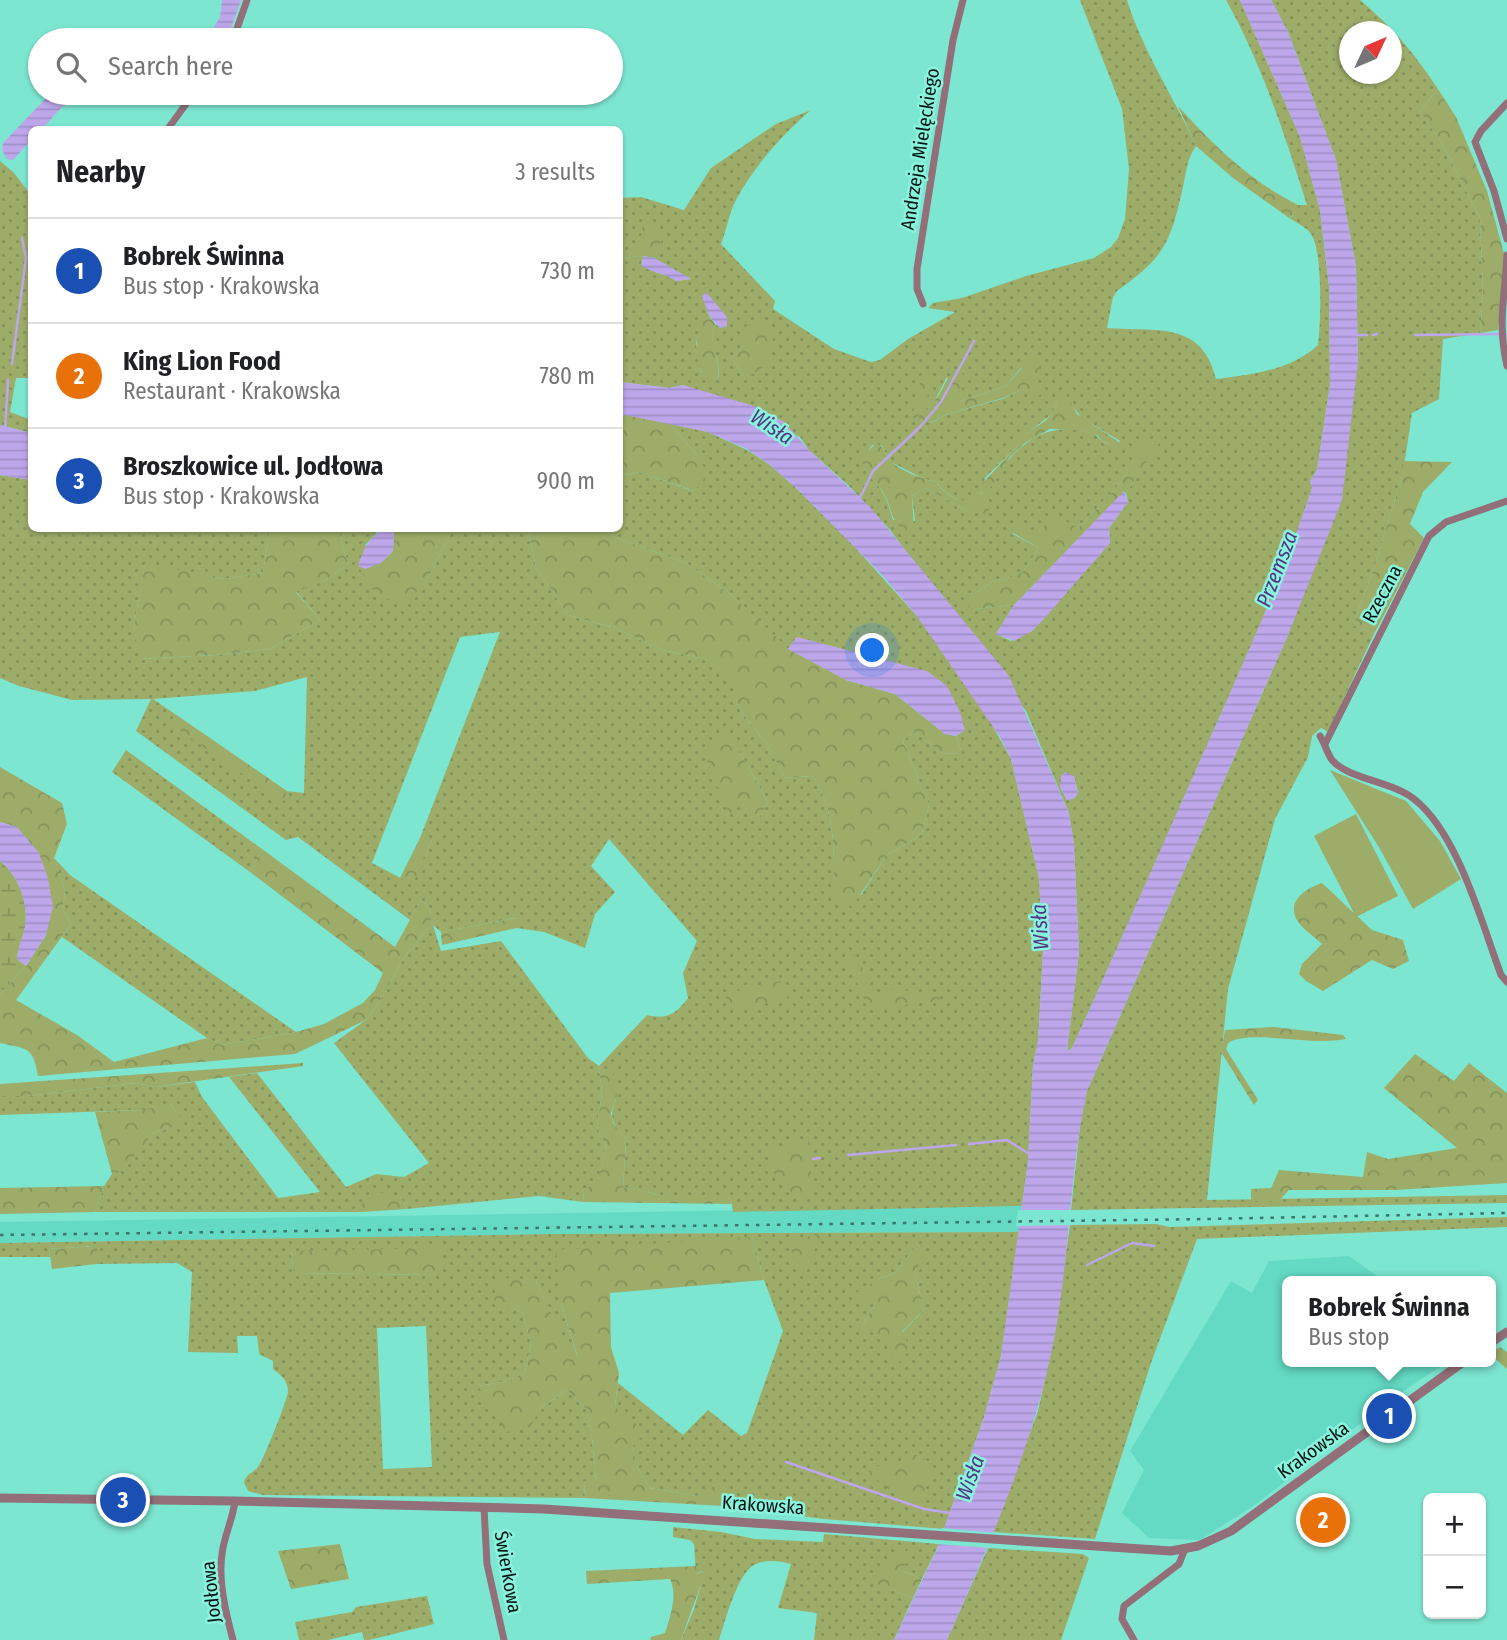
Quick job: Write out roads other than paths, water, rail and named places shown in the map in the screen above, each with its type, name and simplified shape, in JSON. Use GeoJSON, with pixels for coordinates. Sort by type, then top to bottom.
{"type":"FeatureCollection","features":[{"type":"Feature","properties":{"kind":"street"},"geometry":{"type":"LineString","coordinates":[[237,28],[247,0]]}},
{"type":"Feature","properties":{"kind":"street","name":"Andrzeja Mielęckiego"},"geometry":{"type":"LineString","coordinates":[[923,304],[917,289],[917,269],[953,40],[963,0]]}},
{"type":"Feature","properties":{"kind":"street"},"geometry":{"type":"LineString","coordinates":[[1507,103],[1481,131],[1475,142],[1494,191],[1507,239]]}},
{"type":"Feature","properties":{"kind":"street"},"geometry":{"type":"LineString","coordinates":[[170,126],[185,105]]}},
{"type":"Feature","properties":{"kind":"street"},"geometry":{"type":"LineString","coordinates":[[1507,255],[1500,312],[1507,366]]}},
{"type":"Feature","properties":{"kind":"street","name":"Rzeczna"},"geometry":{"type":"LineString","coordinates":[[1507,501],[1446,522],[1429,536],[1322,740],[1331,759],[1342,768],[1398,789],[1415,800],[1431,818],[1458,862],[1507,982]]}},
{"type":"Feature","properties":{"kind":"street","name":"Krakowska"},"geometry":{"type":"LineString","coordinates":[[0,1498],[235,1501],[568,1511],[1171,1551],[1198,1546],[1231,1531],[1456,1367]]}},
{"type":"Feature","properties":{"kind":"street","name":"Jodłowa"},"geometry":{"type":"LineString","coordinates":[[233,1640],[221,1566],[235,1501]]}},
{"type":"Feature","properties":{"kind":"street","name":"Świerkowa"},"geometry":{"type":"LineString","coordinates":[[484,1508],[487,1564],[504,1640]]}},
{"type":"Feature","properties":{"kind":"street"},"geometry":{"type":"LineString","coordinates":[[1134,1640],[1122,1619],[1124,1606],[1179,1564],[1185,1549]]}},
{"type":"Feature","properties":{"kind":"water"},"geometry":{"type":"Polygon","coordinates":[[[222,0],[241,0],[231,28],[213,28],[220,17],[222,0]]]}},
{"type":"Feature","properties":{"kind":"water","name":"Wisła"},"geometry":{"type":"Polygon","coordinates":[[[1240,0],[1271,0],[1288,32],[1336,160],[1356,266],[1358,362],[1342,500],[1288,635],[1087,1091],[1054,1339],[1035,1417],[1009,1492],[947,1640],[894,1640],[936,1551],[984,1417],[1001,1356],[1028,1161],[1033,1065],[1038,1041],[1043,952],[1039,878],[1011,759],[1000,737],[917,616],[883,576],[770,465],[747,449],[708,432],[623,415],[623,382],[669,388],[683,385],[754,406],[784,422],[809,450],[870,507],[1009,676],[1069,813],[1074,844],[1079,952],[1067,1051],[1072,1048],[1262,618],[1301,521],[1312,488],[1310,481],[1317,470],[1330,385],[1329,287],[1320,210],[1300,137],[1240,0]]]}},
{"type":"Feature","properties":{"kind":"water"},"geometry":{"type":"Polygon","coordinates":[[[39,105],[66,105],[45,126],[28,126],[28,143],[13,160],[7,159],[2,150],[3,143],[39,105]]]}},
{"type":"Feature","properties":{"kind":"water"},"geometry":{"type":"Polygon","coordinates":[[[644,256],[654,258],[691,279],[676,281],[649,270],[641,265],[644,256]]]}},
{"type":"Feature","properties":{"kind":"water"},"geometry":{"type":"Polygon","coordinates":[[[706,292],[727,317],[727,326],[721,328],[711,318],[702,296],[706,292]]]}},
{"type":"Feature","properties":{"kind":"water"},"geometry":{"type":"Polygon","coordinates":[[[0,425],[28,432],[28,480],[0,475],[0,425]]]}},
{"type":"Feature","properties":{"kind":"water"},"geometry":{"type":"Polygon","coordinates":[[[1124,491],[1128,502],[1109,528],[1110,543],[1043,620],[1032,631],[1014,641],[996,634],[1014,605],[1124,491]]]}},
{"type":"Feature","properties":{"kind":"water"},"geometry":{"type":"Polygon","coordinates":[[[379,532],[394,532],[393,551],[381,563],[365,569],[358,566],[371,540],[379,532]]]}},
{"type":"Feature","properties":{"kind":"water"},"geometry":{"type":"Polygon","coordinates":[[[797,637],[927,671],[947,686],[960,712],[965,730],[956,736],[945,734],[895,694],[846,680],[788,649],[797,637]]]}},
{"type":"Feature","properties":{"kind":"water"},"geometry":{"type":"Polygon","coordinates":[[[1065,772],[1074,776],[1078,793],[1071,800],[1067,800],[1060,787],[1061,776],[1065,772]]]}},
{"type":"Feature","properties":{"kind":"water"},"geometry":{"type":"Polygon","coordinates":[[[0,822],[17,827],[39,853],[48,878],[53,907],[46,935],[26,966],[17,959],[25,927],[24,900],[17,882],[0,861],[0,822]]]}},
{"type":"Feature","properties":{"kind":"waterway"},"geometry":{"type":"LineString","coordinates":[[12,364],[26,258],[22,238]]}},
{"type":"Feature","properties":{"kind":"waterway"},"geometry":{"type":"LineString","coordinates":[[1373,335],[1377,334]]}},
{"type":"Feature","properties":{"kind":"waterway"},"geometry":{"type":"LineString","coordinates":[[1415,335],[1507,334]]}},
{"type":"Feature","properties":{"kind":"waterway"},"geometry":{"type":"LineString","coordinates":[[1356,335],[1367,335]]}},
{"type":"Feature","properties":{"kind":"waterway"},"geometry":{"type":"LineString","coordinates":[[860,498],[873,471],[919,428],[941,402],[974,341]]}},
{"type":"Feature","properties":{"kind":"waterway"},"geometry":{"type":"LineString","coordinates":[[5,429],[8,380]]}},
{"type":"Feature","properties":{"kind":"waterway"},"geometry":{"type":"LineString","coordinates":[[969,1144],[1007,1140],[1031,1155]]}},
{"type":"Feature","properties":{"kind":"waterway"},"geometry":{"type":"LineString","coordinates":[[848,1155],[956,1145]]}},
{"type":"Feature","properties":{"kind":"waterway"},"geometry":{"type":"LineString","coordinates":[[813,1159],[820,1158]]}},
{"type":"Feature","properties":{"kind":"waterway"},"geometry":{"type":"LineString","coordinates":[[1087,1265],[1132,1243],[1154,1246]]}},
{"type":"Feature","properties":{"kind":"waterway"},"geometry":{"type":"LineString","coordinates":[[786,1462],[924,1509],[950,1513]]}},
{"type":"Feature","properties":{"kind":"railway"},"geometry":{"type":"LineString","coordinates":[[0,1235],[1507,1213]]}},
{"type":"Feature","properties":{"kind":"place","name":"Bobrek Świnna"},"geometry":{"type":"Point","coordinates":[1389,1416]}},
{"type":"Feature","properties":{"kind":"place","name":"Broszkowice ul. Jodłowa"},"geometry":{"type":"Point","coordinates":[123,1500]}},
{"type":"Feature","properties":{"kind":"place","name":"King Lion Food"},"geometry":{"type":"Point","coordinates":[1323,1520]}},
{"type":"Feature","properties":{"kind":"water label","name":"Przemsza"},"geometry":{"type":"Point","coordinates":[1277,569]}}]}
